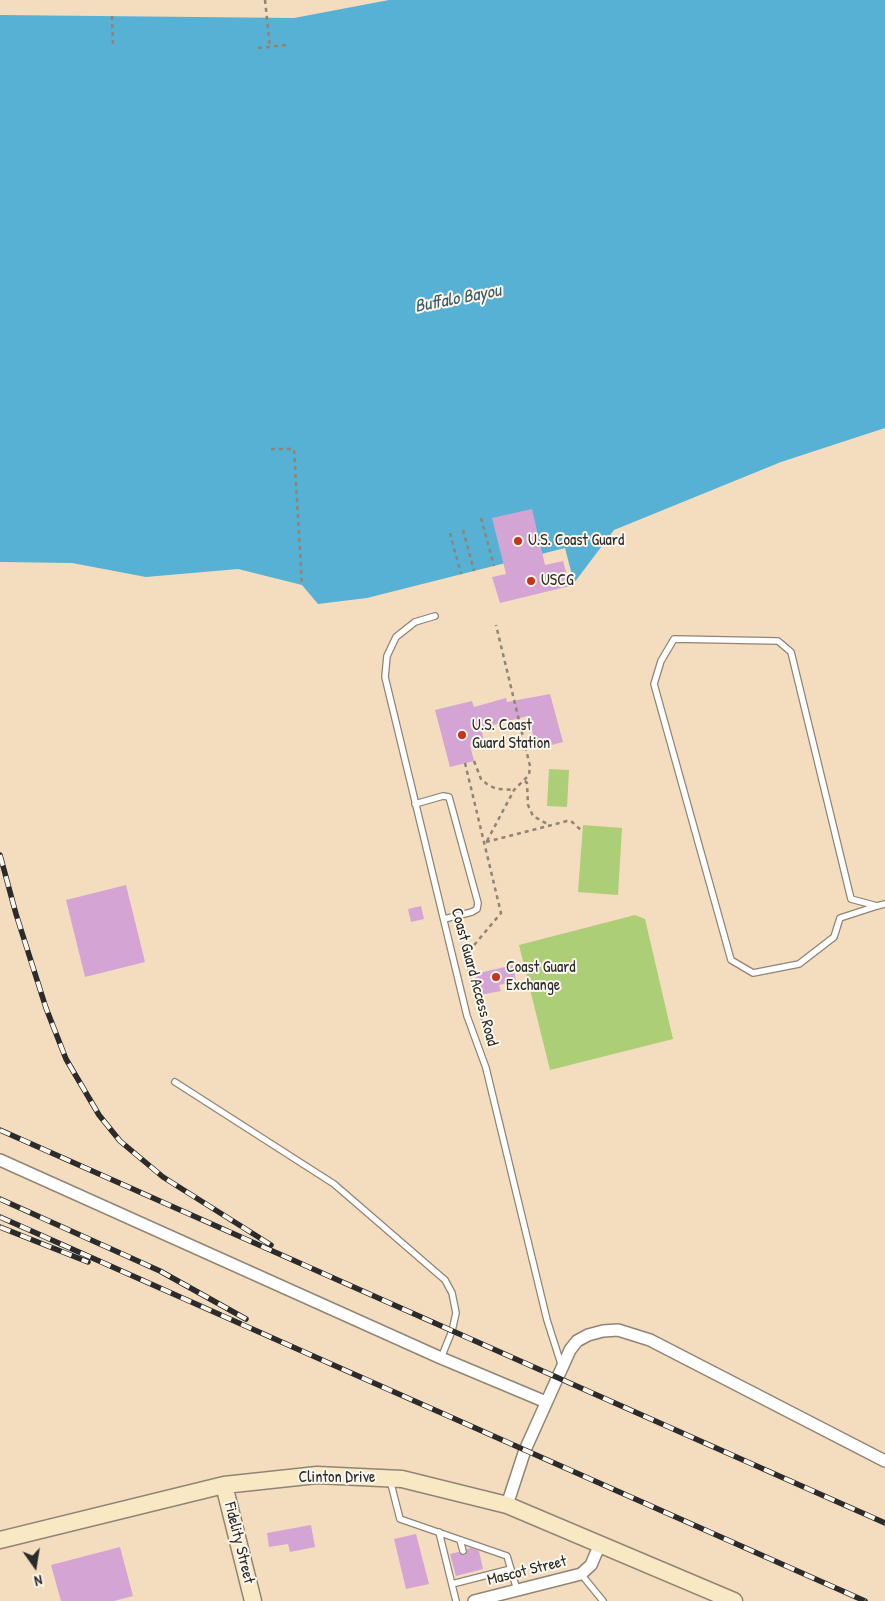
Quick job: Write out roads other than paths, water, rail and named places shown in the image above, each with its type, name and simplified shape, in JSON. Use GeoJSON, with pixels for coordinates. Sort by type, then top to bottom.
{"type":"FeatureCollection","features":[{"type":"Feature","properties":{"kind":"main road","name":"Clinton Drive"},"geometry":{"type":"LineString","coordinates":[[0,1540],[224,1485],[317,1475],[390,1478],[402,1479],[507,1505],[734,1601]]}},
{"type":"Feature","properties":{"kind":"main road","name":"Fidelity Street"},"geometry":{"type":"LineString","coordinates":[[224,1485],[253,1601]]}},
{"type":"Feature","properties":{"kind":"main road","name":"Clinton Drive"},"geometry":{"type":"LineString","coordinates":[[637,1561],[711,1601]]}},
{"type":"Feature","properties":{"kind":"street"},"geometry":{"type":"LineString","coordinates":[[0,1160],[441,1358],[546,1402]]}},
{"type":"Feature","properties":{"kind":"street"},"geometry":{"type":"LineString","coordinates":[[507,1505],[525,1450],[570,1350],[577,1341],[603,1330],[634,1333],[885,1461]]}},
{"type":"Feature","properties":{"kind":"street","name":"Mascot Street"},"geometry":{"type":"LineString","coordinates":[[474,1601],[582,1574],[591,1566],[600,1544]]}},
{"type":"Feature","properties":{"kind":"lane","name":"Coast Guard Access Road"},"geometry":{"type":"LineString","coordinates":[[435,616],[416,622],[396,637],[387,656],[385,677],[467,1016],[486,1068],[547,1320],[562,1369]]}},
{"type":"Feature","properties":{"kind":"lane"},"geometry":{"type":"LineString","coordinates":[[877,906],[851,899],[791,652],[778,641],[674,639],[662,661],[654,684],[731,960],[753,973],[799,964],[834,937],[840,918],[885,904]]}},
{"type":"Feature","properties":{"kind":"lane"},"geometry":{"type":"LineString","coordinates":[[416,804],[443,796],[449,797],[478,903],[477,909],[472,912],[444,919]]}},
{"type":"Feature","properties":{"kind":"lane"},"geometry":{"type":"LineString","coordinates":[[175,1082],[334,1184],[445,1280],[452,1293],[456,1313],[452,1331],[441,1358]]}},
{"type":"Feature","properties":{"kind":"lane"},"geometry":{"type":"LineString","coordinates":[[390,1478],[400,1519],[508,1556],[516,1590]]}},
{"type":"Feature","properties":{"kind":"lane"},"geometry":{"type":"LineString","coordinates":[[439,1532],[456,1601]]}},
{"type":"Feature","properties":{"kind":"lane"},"geometry":{"type":"LineString","coordinates":[[460,1540],[463,1551]]}},
{"type":"Feature","properties":{"kind":"lane"},"geometry":{"type":"LineString","coordinates":[[452,1584],[469,1576],[511,1569]]}},
{"type":"Feature","properties":{"kind":"lane"},"geometry":{"type":"LineString","coordinates":[[582,1574],[603,1601]]}},
{"type":"Feature","properties":{"kind":"water","name":"Buffalo Bayou"},"geometry":{"type":"Polygon","coordinates":[[[389,0],[885,0],[885,428],[781,462],[614,530],[574,583],[565,548],[367,598],[318,604],[302,585],[238,569],[146,577],[72,563],[0,562],[0,15],[294,18],[389,0]]]}},
{"type":"Feature","properties":{"kind":"railway"},"geometry":{"type":"LineString","coordinates":[[0,855],[16,914],[46,1008],[66,1059],[99,1115],[120,1141],[163,1177],[271,1245]]}},
{"type":"Feature","properties":{"kind":"railway"},"geometry":{"type":"LineString","coordinates":[[0,1130],[885,1523]]}},
{"type":"Feature","properties":{"kind":"railway"},"geometry":{"type":"LineString","coordinates":[[0,1199],[160,1271],[246,1319]]}},
{"type":"Feature","properties":{"kind":"railway"},"geometry":{"type":"LineString","coordinates":[[0,1217],[865,1601]]}},
{"type":"Feature","properties":{"kind":"railway"},"geometry":{"type":"LineString","coordinates":[[0,1227],[88,1262]]}},
{"type":"Feature","properties":{"kind":"place","name":"U.S. Coast Guard"},"geometry":{"type":"Point","coordinates":[518,541]}},
{"type":"Feature","properties":{"kind":"place","name":"USCG"},"geometry":{"type":"Point","coordinates":[531,581]}},
{"type":"Feature","properties":{"kind":"place","name":"U.S. Coast Guard Station"},"geometry":{"type":"Point","coordinates":[462,735]}},
{"type":"Feature","properties":{"kind":"place","name":"Coast Guard Exchange"},"geometry":{"type":"Point","coordinates":[496,977]}}]}
